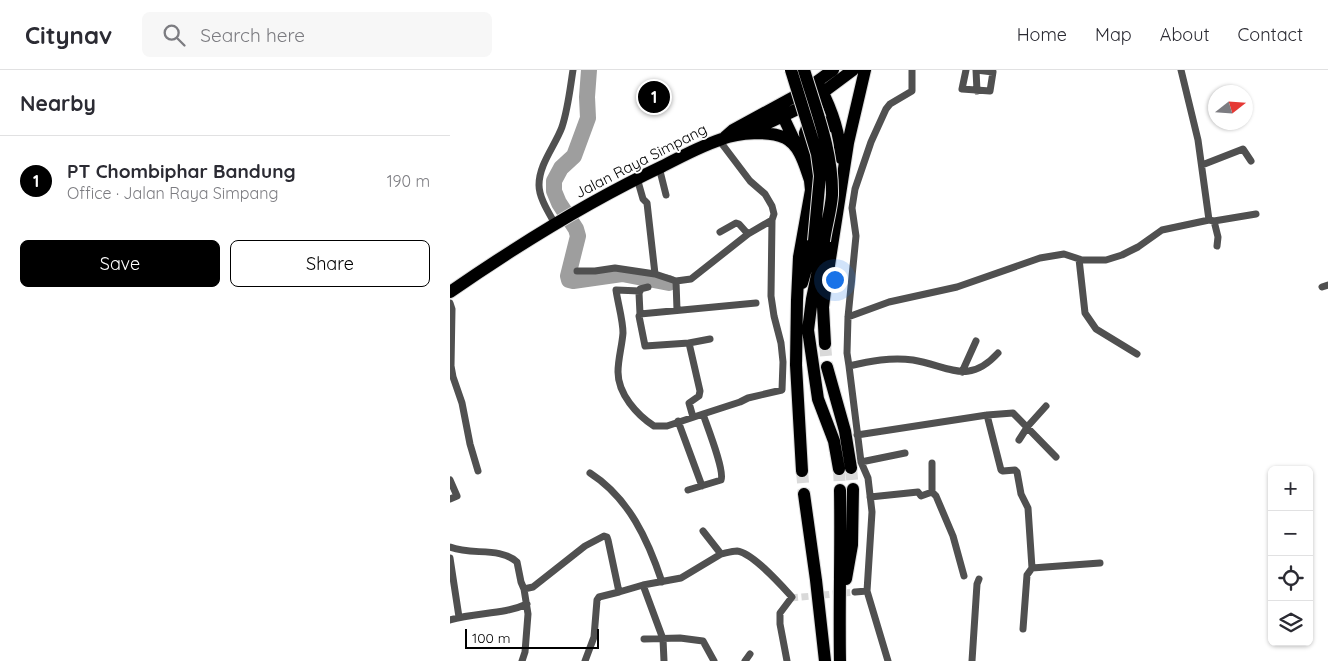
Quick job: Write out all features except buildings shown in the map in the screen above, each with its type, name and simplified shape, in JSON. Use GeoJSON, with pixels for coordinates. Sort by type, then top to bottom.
{"type":"FeatureCollection","features":[{"type":"Feature","properties":{"kind":"highway"},"geometry":{"type":"LineString","coordinates":[[791,70],[818,154],[820,176],[819,241],[808,330],[818,399],[834,441],[850,466]]}},
{"type":"Feature","properties":{"kind":"highway"},"geometry":{"type":"LineString","coordinates":[[797,300],[819,241],[832,197],[829,152],[804,70]]}},
{"type":"Feature","properties":{"kind":"highway"},"geometry":{"type":"LineString","coordinates":[[820,88],[833,70]]}},
{"type":"Feature","properties":{"kind":"highway"},"geometry":{"type":"LineString","coordinates":[[820,88],[853,70]]}},
{"type":"Feature","properties":{"kind":"highway"},"geometry":{"type":"LineString","coordinates":[[825,344],[823,307],[825,291],[848,144],[865,70]]}},
{"type":"Feature","properties":{"kind":"highway","name":"Jalan Raya Simpang"},"geometry":{"type":"LineString","coordinates":[[450,292],[557,223],[637,178],[736,133],[820,88]]}},
{"type":"Feature","properties":{"kind":"highway"},"geometry":{"type":"LineString","coordinates":[[820,88],[835,128],[840,150],[842,186]]}},
{"type":"Feature","properties":{"kind":"highway"},"geometry":{"type":"LineString","coordinates":[[780,111],[801,155],[811,183]]}},
{"type":"Feature","properties":{"kind":"highway"},"geometry":{"type":"LineString","coordinates":[[802,471],[796,365],[799,258],[811,183],[806,141],[807,128],[816,121],[826,122],[835,128]]}},
{"type":"Feature","properties":{"kind":"highway"},"geometry":{"type":"LineString","coordinates":[[736,133],[765,132],[785,137],[801,155]]}},
{"type":"Feature","properties":{"kind":"highway"},"geometry":{"type":"LineString","coordinates":[[828,367],[845,431],[850,466]]}},
{"type":"Feature","properties":{"kind":"highway"},"geometry":{"type":"LineString","coordinates":[[840,661],[839,603],[848,571],[852,545],[846,490]]}},
{"type":"Feature","properties":{"kind":"highway"},"geometry":{"type":"LineString","coordinates":[[804,494],[825,661]]}},
{"type":"Feature","properties":{"kind":"highway"},"geometry":{"type":"LineString","coordinates":[[840,640],[848,661]]}},
{"type":"Feature","properties":{"kind":"street"},"geometry":{"type":"LineString","coordinates":[[557,223],[540,193],[539,184],[543,166],[562,127],[568,104],[573,70]]}},
{"type":"Feature","properties":{"kind":"street"},"geometry":{"type":"LineString","coordinates":[[850,466],[857,435],[847,352],[848,317],[856,236],[852,208],[854,194],[871,142],[886,110],[890,104],[912,91],[912,70]]}},
{"type":"Feature","properties":{"kind":"street"},"geometry":{"type":"LineString","coordinates":[[966,70],[962,89],[977,91],[990,91],[993,74],[991,71],[976,70],[977,91]]}},
{"type":"Feature","properties":{"kind":"street"},"geometry":{"type":"LineString","coordinates":[[1182,70],[1212,220],[1218,237],[1218,246]]}},
{"type":"Feature","properties":{"kind":"street"},"geometry":{"type":"LineString","coordinates":[[648,287],[640,289],[640,291],[616,290],[623,332],[618,364],[620,384],[633,407],[651,425],[656,427],[668,426],[748,398],[782,390],[783,362],[781,344],[771,296],[772,220],[774,214],[765,194],[750,181],[721,139]]}},
{"type":"Feature","properties":{"kind":"street"},"geometry":{"type":"LineString","coordinates":[[1202,165],[1243,149],[1251,161]]}},
{"type":"Feature","properties":{"kind":"street"},"geometry":{"type":"LineString","coordinates":[[659,167],[666,195]]}},
{"type":"Feature","properties":{"kind":"street"},"geometry":{"type":"LineString","coordinates":[[637,178],[643,199],[647,202],[655,274]]}},
{"type":"Feature","properties":{"kind":"street"},"geometry":{"type":"LineString","coordinates":[[848,317],[889,302],[957,287],[1040,258],[1064,254],[1079,259],[1099,261],[1122,255],[1138,247],[1162,230],[1256,214]]}},
{"type":"Feature","properties":{"kind":"street"},"geometry":{"type":"LineString","coordinates":[[577,271],[615,268],[655,274],[676,281],[691,279],[748,234],[772,220]]}},
{"type":"Feature","properties":{"kind":"street"},"geometry":{"type":"LineString","coordinates":[[720,232],[736,223],[748,234]]}},
{"type":"Feature","properties":{"kind":"street"},"geometry":{"type":"LineString","coordinates":[[1079,259],[1085,313],[1096,329],[1137,354]]}},
{"type":"Feature","properties":{"kind":"street"},"geometry":{"type":"LineString","coordinates":[[676,281],[677,310]]}},
{"type":"Feature","properties":{"kind":"street"},"geometry":{"type":"LineString","coordinates":[[640,291],[639,316],[645,346],[689,343],[710,339]]}},
{"type":"Feature","properties":{"kind":"street"},"geometry":{"type":"LineString","coordinates":[[450,303],[452,309],[451,366],[478,471]]}},
{"type":"Feature","properties":{"kind":"street"},"geometry":{"type":"LineString","coordinates":[[640,314],[756,303]]}},
{"type":"Feature","properties":{"kind":"street"},"geometry":{"type":"LineString","coordinates":[[962,372],[976,341]]}},
{"type":"Feature","properties":{"kind":"street"},"geometry":{"type":"LineString","coordinates":[[689,343],[700,392],[699,396],[689,404],[693,417]]}},
{"type":"Feature","properties":{"kind":"street"},"geometry":{"type":"LineString","coordinates":[[848,366],[885,359],[913,360],[962,372],[976,370],[998,353]]}},
{"type":"Feature","properties":{"kind":"street"},"geometry":{"type":"LineString","coordinates":[[1019,440],[1028,426],[1046,406]]}},
{"type":"Feature","properties":{"kind":"street"},"geometry":{"type":"LineString","coordinates":[[857,435],[986,415],[1013,413],[1028,426],[1056,457]]}},
{"type":"Feature","properties":{"kind":"street"},"geometry":{"type":"LineString","coordinates":[[688,490],[721,480],[723,474],[703,414]]}},
{"type":"Feature","properties":{"kind":"street"},"geometry":{"type":"LineString","coordinates":[[986,415],[1001,470],[1003,472],[1015,470],[1017,472],[1021,494],[1028,508],[1032,568],[1027,575],[1023,629]]}},
{"type":"Feature","properties":{"kind":"street"},"geometry":{"type":"LineString","coordinates":[[678,421],[702,486]]}},
{"type":"Feature","properties":{"kind":"street"},"geometry":{"type":"LineString","coordinates":[[850,466],[905,453]]}},
{"type":"Feature","properties":{"kind":"street"},"geometry":{"type":"LineString","coordinates":[[932,463],[932,492],[936,496],[953,536],[964,576]]}},
{"type":"Feature","properties":{"kind":"street"},"geometry":{"type":"LineString","coordinates":[[850,466],[868,478],[872,512],[866,591],[888,661]]}},
{"type":"Feature","properties":{"kind":"street"},"geometry":{"type":"LineString","coordinates":[[590,473],[603,482],[638,523],[651,550],[662,582]]}},
{"type":"Feature","properties":{"kind":"street"},"geometry":{"type":"LineString","coordinates":[[450,480],[457,496],[450,499]]}},
{"type":"Feature","properties":{"kind":"street"},"geometry":{"type":"LineString","coordinates":[[870,497],[918,492],[922,496],[932,492]]}},
{"type":"Feature","properties":{"kind":"street"},"geometry":{"type":"LineString","coordinates":[[703,531],[721,554]]}},
{"type":"Feature","properties":{"kind":"street"},"geometry":{"type":"LineString","coordinates":[[524,589],[533,587],[585,546],[604,536],[608,540],[619,592]]}},
{"type":"Feature","properties":{"kind":"street"},"geometry":{"type":"LineString","coordinates":[[450,547],[504,555],[513,559],[519,567],[527,604],[527,632],[522,661]]}},
{"type":"Feature","properties":{"kind":"street"},"geometry":{"type":"LineString","coordinates":[[585,661],[594,637],[597,600],[599,597],[689,575],[721,554],[734,551],[744,554],[766,570],[792,598],[780,612],[780,624],[787,661]]}},
{"type":"Feature","properties":{"kind":"street"},"geometry":{"type":"LineString","coordinates":[[450,558],[453,598],[459,617]]}},
{"type":"Feature","properties":{"kind":"street"},"geometry":{"type":"LineString","coordinates":[[1032,568],[1100,563]]}},
{"type":"Feature","properties":{"kind":"street"},"geometry":{"type":"LineString","coordinates":[[972,661],[979,579]]}},
{"type":"Feature","properties":{"kind":"street"},"geometry":{"type":"LineString","coordinates":[[643,585],[663,639],[664,661]]}},
{"type":"Feature","properties":{"kind":"street"},"geometry":{"type":"LineString","coordinates":[[855,592],[866,591]]}},
{"type":"Feature","properties":{"kind":"street"},"geometry":{"type":"LineString","coordinates":[[450,620],[527,604]]}},
{"type":"Feature","properties":{"kind":"street"},"geometry":{"type":"LineString","coordinates":[[644,639],[680,638],[703,641],[714,661]]}},
{"type":"Feature","properties":{"kind":"street"},"geometry":{"type":"LineString","coordinates":[[745,661],[750,654]]}},
{"type":"Feature","properties":{"kind":"waterway"},"geometry":{"type":"LineString","coordinates":[[589,70],[588,118],[574,156],[561,168],[554,181],[554,191],[559,203],[576,229],[578,236],[568,276],[569,280],[622,274],[669,283]]}},
{"type":"Feature","properties":{"kind":"tunnel"},"geometry":{"type":"LineString","coordinates":[[825,344],[827,367]]}},
{"type":"Feature","properties":{"kind":"tunnel"},"geometry":{"type":"LineString","coordinates":[[851,468],[853,489]]}},
{"type":"Feature","properties":{"kind":"tunnel"},"geometry":{"type":"LineString","coordinates":[[839,469],[840,490]]}},
{"type":"Feature","properties":{"kind":"tunnel"},"geometry":{"type":"LineString","coordinates":[[802,471],[804,494]]}},
{"type":"Feature","properties":{"kind":"tunnel"},"geometry":{"type":"LineString","coordinates":[[791,598],[855,592]]}},
{"type":"Feature","properties":{"kind":"place","name":"PT Chombiphar Bandung"},"geometry":{"type":"Point","coordinates":[654,97]}}]}
